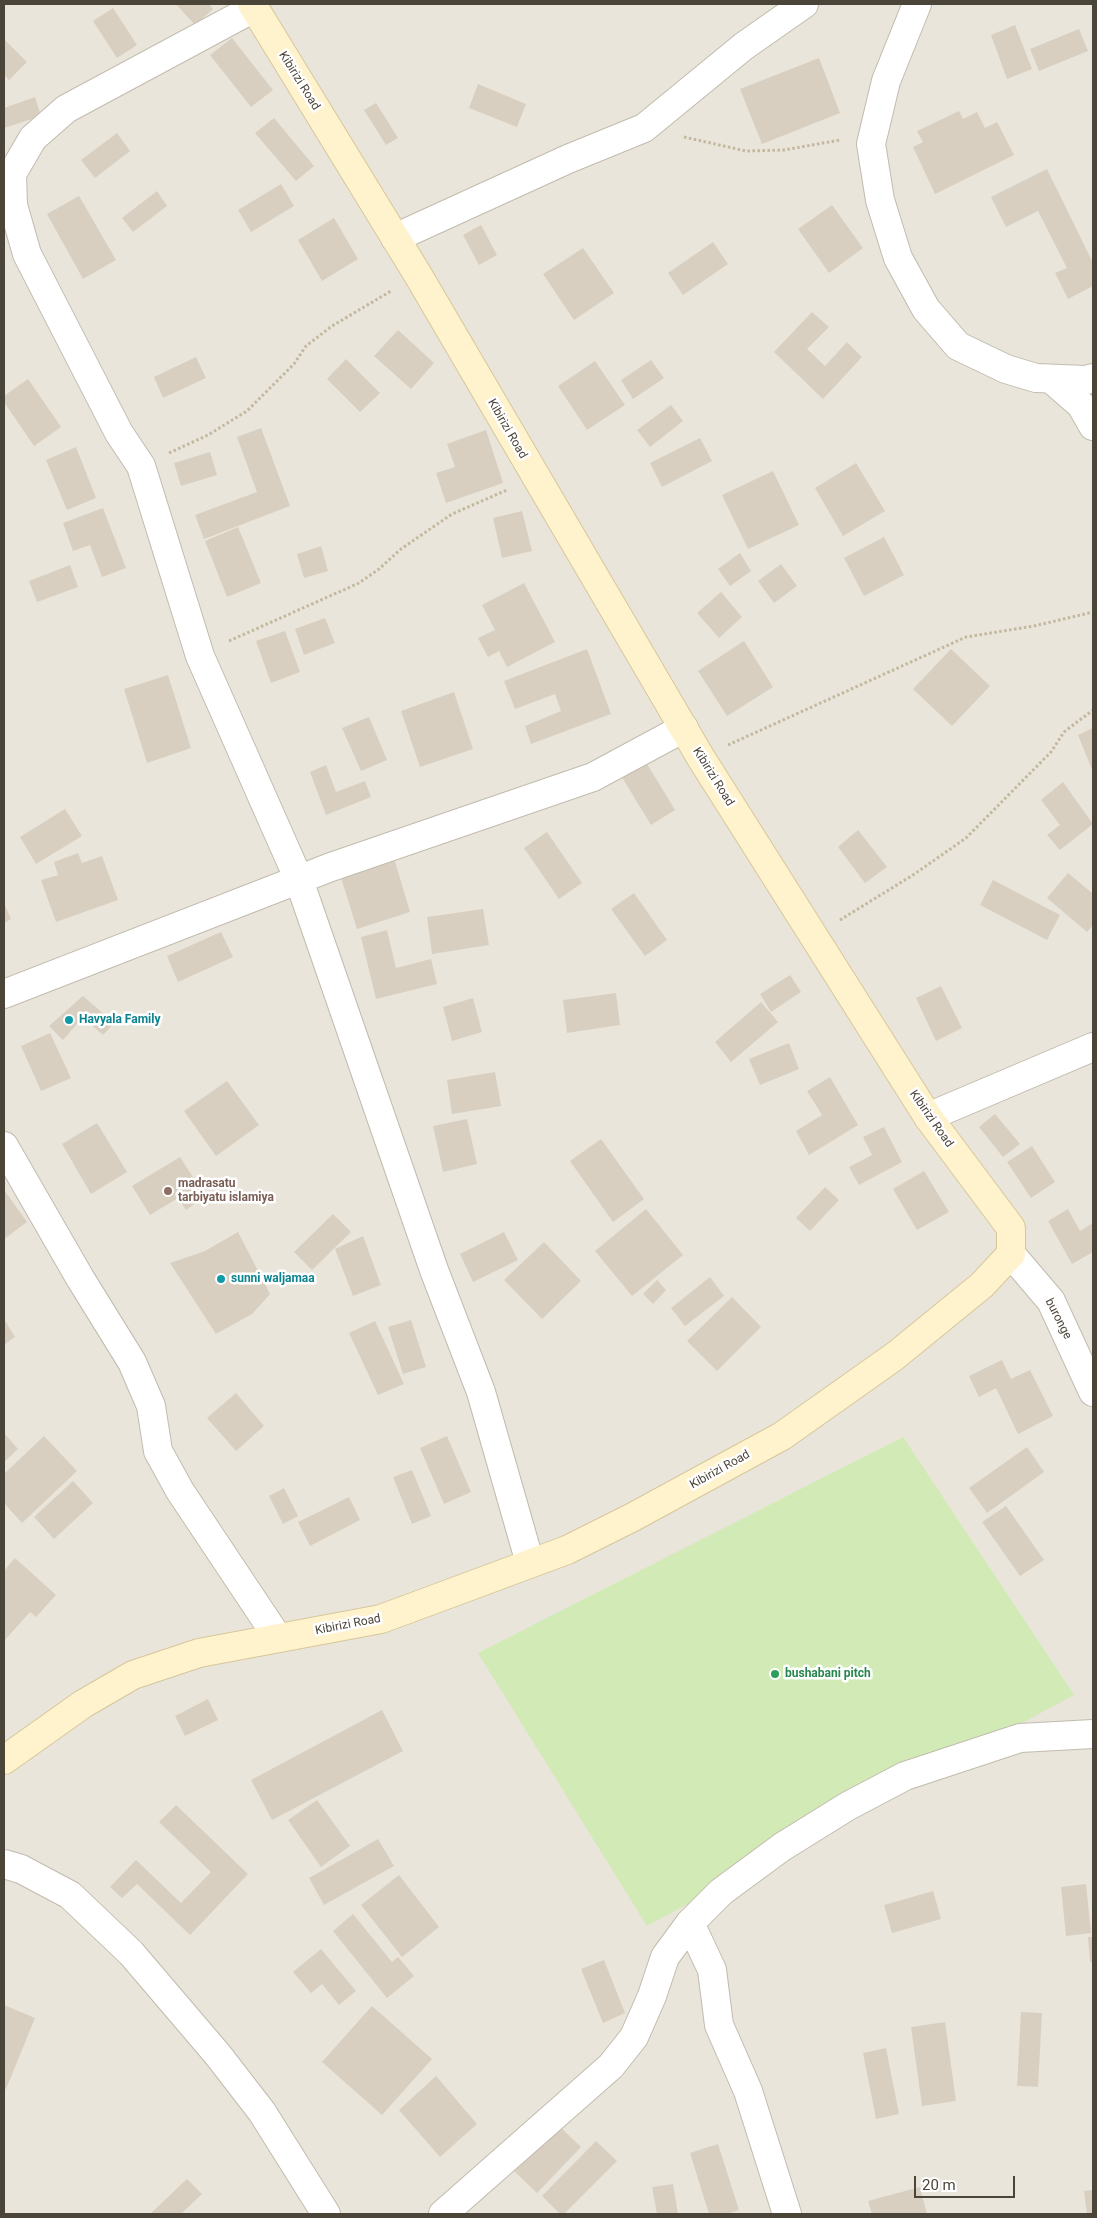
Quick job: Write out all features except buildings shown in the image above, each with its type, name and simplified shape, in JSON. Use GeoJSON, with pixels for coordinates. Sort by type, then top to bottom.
{"type":"FeatureCollection","features":[{"type":"Feature","properties":{"kind":"street"},"geometry":{"type":"LineString","coordinates":[[396,238],[560,163],[644,128],[744,46],[804,4]]}},
{"type":"Feature","properties":{"kind":"street"},"geometry":{"type":"LineString","coordinates":[[917,4],[886,81],[871,144],[880,200],[898,258],[926,310],[958,346],[1006,369],[1036,378],[1086,380],[1093,378]]}},
{"type":"Feature","properties":{"kind":"street"},"geometry":{"type":"LineString","coordinates":[[253,6],[66,109],[33,138],[12,174],[13,205],[27,254],[119,433],[141,466],[200,653],[299,880],[434,1270],[482,1392],[530,1563]]}},
{"type":"Feature","properties":{"kind":"street","name":"Kibirizi Road"},"geometry":{"type":"LineString","coordinates":[[4,1760],[83,1704],[133,1675],[199,1653],[381,1619],[567,1550],[633,1517],[782,1436],[894,1356],[982,1285],[1011,1254],[1011,1228],[928,1117],[700,758],[418,275],[253,6]]}},
{"type":"Feature","properties":{"kind":"street"},"geometry":{"type":"LineString","coordinates":[[1051,378],[1081,405],[1093,426]]}},
{"type":"Feature","properties":{"kind":"street"},"geometry":{"type":"LineString","coordinates":[[4,994],[299,880],[593,778],[684,728]]}},
{"type":"Feature","properties":{"kind":"street"},"geometry":{"type":"LineString","coordinates":[[928,1117],[1093,1047]]}},
{"type":"Feature","properties":{"kind":"street"},"geometry":{"type":"LineString","coordinates":[[4,1146],[80,1278],[132,1362],[151,1406],[158,1452],[180,1491],[278,1638]]}},
{"type":"Feature","properties":{"kind":"street","name":"buronge"},"geometry":{"type":"LineString","coordinates":[[1011,1254],[1051,1301],[1093,1392]]}},
{"type":"Feature","properties":{"kind":"street"},"geometry":{"type":"LineString","coordinates":[[443,2214],[611,2066],[634,2037],[652,1996],[665,1956],[690,1923],[720,1892],[782,1847],[848,1806],[905,1776],[1020,1738],[1093,1734]]}},
{"type":"Feature","properties":{"kind":"street"},"geometry":{"type":"LineString","coordinates":[[4,1864],[21,1869],[70,1895],[131,1954],[218,2055],[262,2112],[326,2214]]}},
{"type":"Feature","properties":{"kind":"street"},"geometry":{"type":"LineString","coordinates":[[690,1923],[712,1970],[720,2025],[748,2091],[787,2214]]}},
{"type":"Feature","properties":{"kind":"path"},"geometry":{"type":"LineString","coordinates":[[644,128],[746,151],[784,150],[874,134]]}},
{"type":"Feature","properties":{"kind":"path"},"geometry":{"type":"LineString","coordinates":[[141,466],[208,435],[247,411],[294,364],[306,346],[332,326],[418,275]]}},
{"type":"Feature","properties":{"kind":"path"},"geometry":{"type":"LineString","coordinates":[[200,653],[360,583],[401,549],[452,514],[536,479]]}},
{"type":"Feature","properties":{"kind":"path"},"geometry":{"type":"LineString","coordinates":[[700,758],[966,637],[1034,626],[1093,612]]}},
{"type":"Feature","properties":{"kind":"path"},"geometry":{"type":"LineString","coordinates":[[814,936],[913,875],[966,838],[1051,752],[1064,732],[1093,710]]}},
{"type":"Feature","properties":{"kind":"shaded area"},"geometry":{"type":"Polygon","coordinates":[[[4,4],[1093,4],[1093,2214],[4,2214],[4,4]]]}},
{"type":"Feature","properties":{"kind":"green space","name":"bushabani pitch"},"geometry":{"type":"Polygon","coordinates":[[[903,1437],[1074,1695],[647,1926],[478,1653],[903,1437]]]}},
{"type":"Feature","properties":{"kind":"place","name":"Havyala Family"},"geometry":{"type":"Point","coordinates":[69,1020]}},
{"type":"Feature","properties":{"kind":"place","name":"madrasatu tarbiyatu islamiya"},"geometry":{"type":"Point","coordinates":[168,1191]}},
{"type":"Feature","properties":{"kind":"place","name":"sunni waljamaa"},"geometry":{"type":"Point","coordinates":[221,1279]}},
{"type":"Feature","properties":{"kind":"place","name":"bushabani pitch"},"geometry":{"type":"Point","coordinates":[775,1674]}}]}
